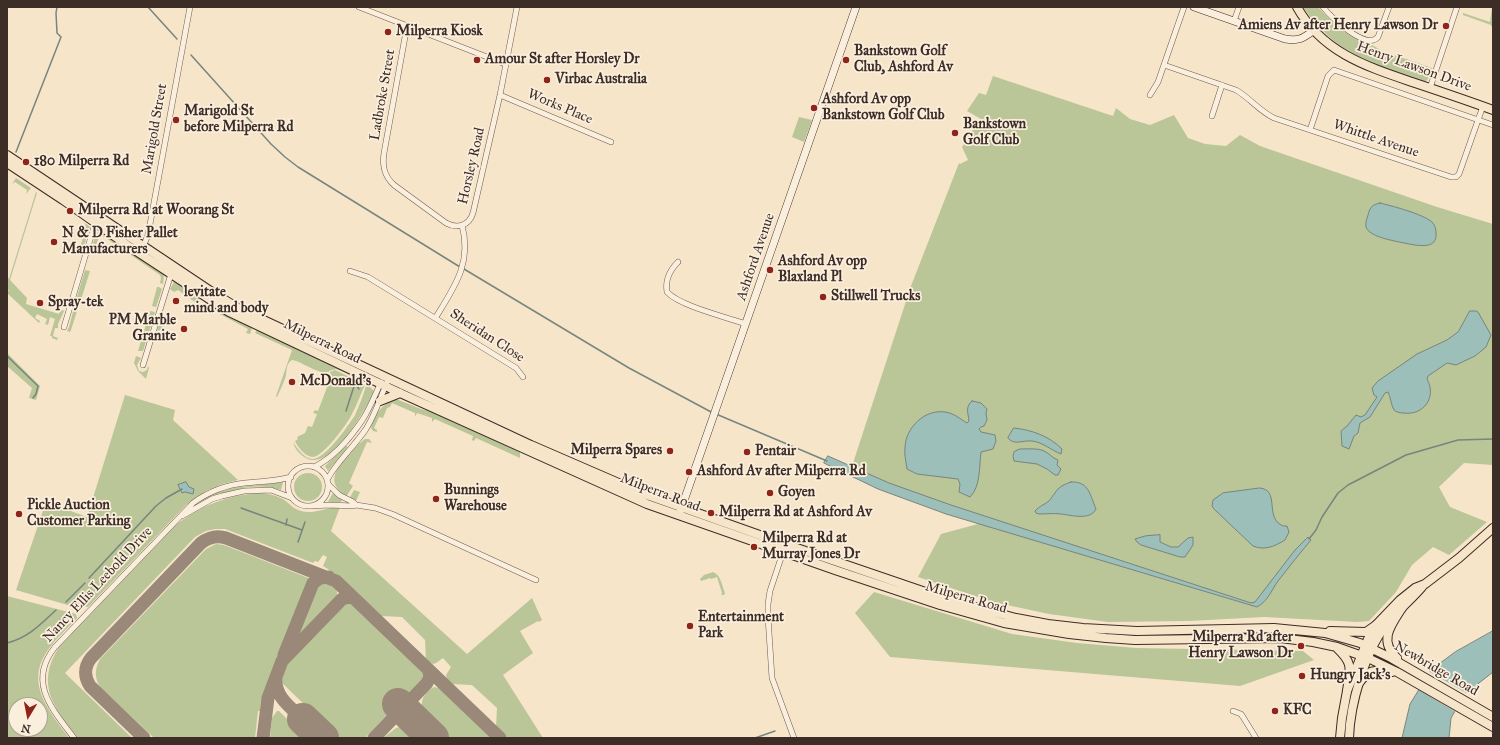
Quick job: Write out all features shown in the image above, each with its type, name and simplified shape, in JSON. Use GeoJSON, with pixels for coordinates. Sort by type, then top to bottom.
{"type":"FeatureCollection","features":[{"type":"Feature","properties":{"kind":"main road","name":"Ashford Avenue"},"geometry":{"type":"LineString","coordinates":[[681,511],[856,7]]}},
{"type":"Feature","properties":{"kind":"main road"},"geometry":{"type":"LineString","coordinates":[[1194,7],[1290,40],[1300,39],[1313,31]]}},
{"type":"Feature","properties":{"kind":"main road","name":"Henry Lawson Drive"},"geometry":{"type":"LineString","coordinates":[[1297,7],[1303,19],[1313,31],[1330,45],[1357,62],[1493,110]]}},
{"type":"Feature","properties":{"kind":"main road","name":"Milperra Road"},"geometry":{"type":"LineString","coordinates":[[7,155],[96,218],[139,253],[235,315],[400,394],[618,492],[648,504],[681,511]]}},
{"type":"Feature","properties":{"kind":"main road","name":"Milperra Road"},"geometry":{"type":"LineString","coordinates":[[7,163],[144,246],[214,294],[238,308],[538,448],[681,511],[940,605],[1004,623],[1038,630],[1091,637],[1135,640],[1291,639],[1337,647],[1365,656]]}},
{"type":"Feature","properties":{"kind":"main road"},"geometry":{"type":"LineString","coordinates":[[380,401],[400,394]]}},
{"type":"Feature","properties":{"kind":"main road"},"geometry":{"type":"LineString","coordinates":[[1369,647],[1383,629],[1425,584],[1460,558],[1493,528]]}},
{"type":"Feature","properties":{"kind":"main road","name":"Milperra Road"},"geometry":{"type":"LineString","coordinates":[[784,548],[949,600],[1009,616],[1048,624],[1083,628],[1137,631],[1274,628],[1302,630],[1325,633],[1369,647]]}},
{"type":"Feature","properties":{"kind":"main road"},"geometry":{"type":"LineString","coordinates":[[1302,630],[1368,631],[1376,625],[1400,600],[1415,588],[1425,584]]}},
{"type":"Feature","properties":{"kind":"main road"},"geometry":{"type":"LineString","coordinates":[[1402,608],[1390,628],[1387,636],[1387,643],[1393,654],[1404,664]]}},
{"type":"Feature","properties":{"kind":"main road"},"geometry":{"type":"LineString","coordinates":[[1347,691],[1369,647],[1376,625]]}},
{"type":"Feature","properties":{"kind":"main road"},"geometry":{"type":"LineString","coordinates":[[1337,647],[1346,656],[1350,664],[1340,738]]}},
{"type":"Feature","properties":{"kind":"main road","name":"Newbridge Road"},"geometry":{"type":"LineString","coordinates":[[1369,647],[1404,664],[1493,717]]}},
{"type":"Feature","properties":{"kind":"main road"},"geometry":{"type":"LineString","coordinates":[[1349,738],[1351,718],[1365,656]]}},
{"type":"Feature","properties":{"kind":"main road","name":"Newbridge Road"},"geometry":{"type":"LineString","coordinates":[[1365,656],[1414,681],[1493,727]]}},
{"type":"Feature","properties":{"kind":"main road"},"geometry":{"type":"LineString","coordinates":[[1359,684],[1364,676],[1373,671],[1397,672]]}},
{"type":"Feature","properties":{"kind":"street","name":"Marigold Street"},"geometry":{"type":"LineString","coordinates":[[139,253],[144,246],[148,235],[190,7]]}},
{"type":"Feature","properties":{"kind":"street"},"geometry":{"type":"LineString","coordinates":[[359,7],[505,64]]}},
{"type":"Feature","properties":{"kind":"street","name":"Horsley Road"},"geometry":{"type":"LineString","coordinates":[[383,168],[390,182],[449,224],[454,226],[462,225],[469,221],[473,213],[500,94],[517,7]]}},
{"type":"Feature","properties":{"kind":"street"},"geometry":{"type":"LineString","coordinates":[[1150,95],[1157,86],[1184,7]]}},
{"type":"Feature","properties":{"kind":"street"},"geometry":{"type":"LineString","coordinates":[[1234,21],[1239,7]]}},
{"type":"Feature","properties":{"kind":"street"},"geometry":{"type":"LineString","coordinates":[[1323,7],[1334,19],[1350,32],[1370,42],[1374,41],[1378,37],[1388,7]]}},
{"type":"Feature","properties":{"kind":"street"},"geometry":{"type":"LineString","coordinates":[[1430,88],[1457,7]]}},
{"type":"Feature","properties":{"kind":"street","name":"Ladbroke Street"},"geometry":{"type":"LineString","coordinates":[[383,168],[407,26]]}},
{"type":"Feature","properties":{"kind":"street","name":"Whittle Avenue"},"geometry":{"type":"LineString","coordinates":[[1164,65],[1241,93],[1261,111],[1269,116],[1454,178],[1459,174],[1483,106]]}},
{"type":"Feature","properties":{"kind":"street"},"geometry":{"type":"LineString","coordinates":[[1310,130],[1328,76],[1334,70],[1493,125]]}},
{"type":"Feature","properties":{"kind":"street"},"geometry":{"type":"LineString","coordinates":[[1212,116],[1222,85]]}},
{"type":"Feature","properties":{"kind":"street","name":"Works Place"},"geometry":{"type":"LineString","coordinates":[[500,94],[611,142]]}},
{"type":"Feature","properties":{"kind":"street"},"geometry":{"type":"LineString","coordinates":[[64,327],[96,218]]}},
{"type":"Feature","properties":{"kind":"street","name":"Sheridan Close"},"geometry":{"type":"LineString","coordinates":[[436,317],[460,276],[466,245],[462,225]]}},
{"type":"Feature","properties":{"kind":"street"},"geometry":{"type":"LineString","coordinates":[[678,262],[667,280],[667,292],[670,296],[681,303],[746,324]]}},
{"type":"Feature","properties":{"kind":"street","name":"Sheridan Close"},"geometry":{"type":"LineString","coordinates":[[350,271],[368,277],[436,317],[516,368],[523,377]]}},
{"type":"Feature","properties":{"kind":"street"},"geometry":{"type":"LineString","coordinates":[[143,365],[171,274]]}},
{"type":"Feature","properties":{"kind":"street"},"geometry":{"type":"LineString","coordinates":[[386,377],[355,430],[332,455],[322,464],[314,467],[301,468],[296,470],[291,476],[288,487],[292,498],[301,505],[356,505],[375,508],[392,514],[536,580]]}},
{"type":"Feature","properties":{"kind":"street"},"geometry":{"type":"LineString","coordinates":[[312,506],[318,504],[326,496],[332,470],[366,429],[380,401],[382,385]]}},
{"type":"Feature","properties":{"kind":"street"},"geometry":{"type":"LineString","coordinates":[[314,467],[322,472],[339,495],[356,505]]}},
{"type":"Feature","properties":{"kind":"street","name":"Nancy Ellis Leebold Drive"},"geometry":{"type":"LineString","coordinates":[[74,738],[51,708],[45,697],[43,675],[48,656],[55,647],[192,503],[220,488],[243,483],[275,482],[291,476]]}},
{"type":"Feature","properties":{"kind":"street","name":"Nancy Ellis Leebold Drive"},"geometry":{"type":"LineString","coordinates":[[180,516],[212,499],[240,492],[271,490],[292,498]]}},
{"type":"Feature","properties":{"kind":"street"},"geometry":{"type":"LineString","coordinates":[[784,548],[770,591],[768,604],[771,662],[772,678],[794,738]]}},
{"type":"Feature","properties":{"kind":"street"},"geometry":{"type":"LineString","coordinates":[[1233,711],[1243,717],[1256,738]]}},
{"type":"Feature","properties":{"kind":"green space"},"geometry":{"type":"Polygon","coordinates":[[[1303,7],[1318,7],[1335,24],[1354,38],[1380,50],[1432,68],[1428,79],[1425,82],[1420,81],[1369,62],[1341,46],[1315,23],[1303,7]]]}},
{"type":"Feature","properties":{"kind":"green space"},"geometry":{"type":"Polygon","coordinates":[[[1492,7],[1493,30],[1491,25],[1463,15],[1463,13],[1490,22],[1492,7]]]}},
{"type":"Feature","properties":{"kind":"green space","name":"Bankstown Golf Club"},"geometry":{"type":"Polygon","coordinates":[[[993,76],[1113,116],[1116,108],[1130,119],[1150,125],[1174,115],[1188,138],[1205,144],[1226,146],[1240,135],[1260,146],[1437,207],[1493,224],[1493,465],[1464,463],[1439,487],[1450,507],[1487,522],[1449,555],[1433,547],[1412,565],[1396,592],[1369,621],[1357,622],[1264,617],[1189,621],[1108,622],[1049,614],[993,602],[918,577],[941,534],[989,521],[853,471],[854,460],[911,286],[959,163],[960,164],[968,160],[962,147],[964,144],[963,143],[981,119],[967,111],[979,93],[986,95],[993,76]]]}},
{"type":"Feature","properties":{"kind":"green space"},"geometry":{"type":"Polygon","coordinates":[[[799,117],[812,120],[804,142],[792,137],[799,117]]]}},
{"type":"Feature","properties":{"kind":"green space"},"geometry":{"type":"Polygon","coordinates":[[[16,178],[31,188],[26,194],[27,190],[15,182],[12,184],[16,178]]]}},
{"type":"Feature","properties":{"kind":"green space"},"geometry":{"type":"Polygon","coordinates":[[[36,192],[37,193],[10,280],[27,298],[26,304],[59,314],[61,309],[64,311],[58,324],[58,328],[55,328],[53,336],[58,338],[57,340],[50,336],[55,319],[50,317],[48,325],[45,324],[47,319],[37,314],[35,318],[40,321],[39,323],[7,293],[9,290],[7,288],[7,277],[9,279],[36,192]]]}},
{"type":"Feature","properties":{"kind":"green space"},"geometry":{"type":"Polygon","coordinates":[[[85,223],[90,227],[83,249],[80,248],[86,228],[85,223]]]}},
{"type":"Feature","properties":{"kind":"green space"},"geometry":{"type":"Polygon","coordinates":[[[98,232],[102,232],[164,274],[163,284],[160,283],[160,275],[103,236],[99,237],[96,245],[93,243],[98,232]]]}},
{"type":"Feature","properties":{"kind":"green space"},"geometry":{"type":"Polygon","coordinates":[[[85,270],[90,271],[80,303],[76,300],[85,270]]]}},
{"type":"Feature","properties":{"kind":"green space"},"geometry":{"type":"Polygon","coordinates":[[[174,282],[179,283],[200,297],[199,301],[195,302],[178,290],[174,292],[170,289],[174,282]]]}},
{"type":"Feature","properties":{"kind":"green space"},"geometry":{"type":"Polygon","coordinates":[[[157,287],[162,289],[156,307],[152,306],[157,287]]]}},
{"type":"Feature","properties":{"kind":"green space"},"geometry":{"type":"Polygon","coordinates":[[[206,301],[252,328],[250,334],[246,333],[248,329],[214,311],[207,305],[206,308],[203,306],[206,301]]]}},
{"type":"Feature","properties":{"kind":"green space"},"geometry":{"type":"Polygon","coordinates":[[[74,308],[78,308],[70,332],[67,331],[74,308]]]}},
{"type":"Feature","properties":{"kind":"green space"},"geometry":{"type":"Polygon","coordinates":[[[150,311],[155,312],[143,351],[138,351],[150,311]]]}},
{"type":"Feature","properties":{"kind":"green space"},"geometry":{"type":"Polygon","coordinates":[[[162,315],[166,316],[161,330],[157,331],[162,315]]]}},
{"type":"Feature","properties":{"kind":"green space"},"geometry":{"type":"Polygon","coordinates":[[[257,330],[351,375],[336,369],[329,371],[326,379],[326,376],[323,373],[292,360],[288,365],[277,397],[276,396],[292,350],[255,333],[257,330]]]}},
{"type":"Feature","properties":{"kind":"green space"},"geometry":{"type":"Polygon","coordinates":[[[7,353],[40,386],[36,400],[29,398],[32,388],[7,366],[7,353]]]}},
{"type":"Feature","properties":{"kind":"green space"},"geometry":{"type":"Polygon","coordinates":[[[136,356],[141,358],[137,365],[139,371],[143,372],[147,370],[148,366],[149,368],[146,379],[138,371],[134,363],[136,356]]]}},
{"type":"Feature","properties":{"kind":"green space"},"geometry":{"type":"Polygon","coordinates":[[[335,370],[365,385],[352,414],[341,432],[323,452],[317,456],[310,457],[302,451],[295,441],[298,439],[297,437],[305,433],[308,426],[312,427],[317,414],[313,413],[315,410],[318,411],[329,382],[327,380],[330,372],[335,370]]]}},
{"type":"Feature","properties":{"kind":"green space"},"geometry":{"type":"Polygon","coordinates":[[[368,385],[374,391],[356,424],[336,448],[326,456],[316,460],[311,459],[318,458],[330,448],[355,415],[366,386],[368,385]]]}},
{"type":"Feature","properties":{"kind":"green space"},"geometry":{"type":"Polygon","coordinates":[[[125,395],[175,410],[173,420],[238,480],[222,484],[206,491],[186,505],[88,607],[71,606],[16,590],[46,502],[87,517],[125,395]]]}},
{"type":"Feature","properties":{"kind":"green space"},"geometry":{"type":"Polygon","coordinates":[[[396,399],[433,412],[520,452],[520,458],[476,438],[474,441],[472,440],[473,436],[435,419],[432,422],[432,418],[417,413],[415,417],[415,413],[392,403],[390,407],[387,408],[383,418],[379,417],[374,428],[377,432],[373,431],[371,428],[376,414],[387,403],[396,399]]]}},
{"type":"Feature","properties":{"kind":"green space"},"geometry":{"type":"Polygon","coordinates":[[[365,439],[369,439],[372,443],[367,442],[349,483],[353,486],[346,497],[336,487],[334,477],[342,462],[365,439]]]}},
{"type":"Feature","properties":{"kind":"green space"},"geometry":{"type":"Polygon","coordinates":[[[293,442],[301,453],[310,459],[306,458],[300,453],[293,442]]]}},
{"type":"Feature","properties":{"kind":"green space"},"geometry":{"type":"Polygon","coordinates":[[[346,446],[348,447],[328,471],[325,466],[346,446]]]}},
{"type":"Feature","properties":{"kind":"green space"},"geometry":{"type":"Polygon","coordinates":[[[308,473],[318,477],[322,487],[318,497],[308,501],[298,497],[294,487],[298,477],[308,473]]]}},
{"type":"Feature","properties":{"kind":"green space"},"geometry":{"type":"Polygon","coordinates":[[[283,482],[281,490],[269,487],[244,488],[220,495],[186,511],[198,502],[221,491],[244,486],[283,482]]]}},
{"type":"Feature","properties":{"kind":"green space"},"geometry":{"type":"Polygon","coordinates":[[[354,490],[360,492],[356,501],[349,499],[354,490]]]}},
{"type":"Feature","properties":{"kind":"green space"},"geometry":{"type":"Polygon","coordinates":[[[259,493],[271,494],[283,499],[296,509],[306,512],[340,507],[331,531],[467,654],[532,598],[542,620],[520,631],[533,653],[503,675],[543,738],[507,738],[496,728],[497,708],[472,685],[451,684],[447,680],[446,675],[451,667],[443,658],[433,664],[426,660],[425,640],[402,617],[381,616],[340,577],[323,566],[327,557],[323,555],[318,562],[315,561],[313,563],[225,529],[215,529],[206,531],[195,537],[65,673],[132,738],[77,738],[61,716],[50,695],[48,673],[59,647],[177,524],[186,517],[216,502],[237,496],[259,493]]]}},
{"type":"Feature","properties":{"kind":"green space"},"geometry":{"type":"Polygon","coordinates":[[[333,493],[342,500],[341,502],[328,502],[333,493]]]}},
{"type":"Feature","properties":{"kind":"green space"},"geometry":{"type":"Polygon","coordinates":[[[216,544],[224,545],[311,579],[261,701],[260,711],[258,711],[255,738],[154,738],[100,687],[96,676],[97,666],[100,659],[206,549],[216,544]]]}},
{"type":"Feature","properties":{"kind":"green space"},"geometry":{"type":"Polygon","coordinates":[[[713,572],[720,578],[725,593],[724,595],[721,595],[722,593],[717,577],[701,581],[700,579],[704,575],[713,572]]]}},
{"type":"Feature","properties":{"kind":"green space"},"geometry":{"type":"Polygon","coordinates":[[[323,582],[334,586],[337,591],[337,598],[294,643],[316,586],[323,582]]]}},
{"type":"Feature","properties":{"kind":"green space"},"geometry":{"type":"Polygon","coordinates":[[[874,592],[1012,634],[1077,643],[1136,648],[1303,651],[1314,660],[1240,686],[890,657],[855,613],[874,592]]]}},
{"type":"Feature","properties":{"kind":"green space"},"geometry":{"type":"Polygon","coordinates":[[[7,596],[76,614],[77,618],[49,648],[40,665],[38,676],[39,687],[43,697],[8,697],[8,737],[48,737],[48,709],[69,738],[7,738],[7,596]]]}},
{"type":"Feature","properties":{"kind":"green space"},"geometry":{"type":"Polygon","coordinates":[[[346,603],[354,605],[420,669],[423,674],[422,679],[365,738],[339,738],[280,681],[283,666],[342,605],[346,603]]]}},
{"type":"Feature","properties":{"kind":"green space"},"geometry":{"type":"Polygon","coordinates":[[[434,687],[444,691],[492,738],[445,738],[428,721],[422,710],[423,698],[430,689],[434,687]]]}},
{"type":"Feature","properties":{"kind":"green space"},"geometry":{"type":"Polygon","coordinates":[[[277,711],[279,711],[306,738],[270,738],[272,718],[277,711]]]}},
{"type":"Feature","properties":{"kind":"green space"},"geometry":{"type":"Polygon","coordinates":[[[400,727],[410,729],[421,738],[383,738],[396,728],[400,727]]]}},
{"type":"Feature","properties":{"kind":"water"},"geometry":{"type":"Polygon","coordinates":[[[1380,203],[1415,213],[1428,219],[1435,226],[1436,239],[1430,245],[1414,245],[1389,240],[1372,233],[1366,227],[1367,219],[1372,207],[1380,203]]]}},
{"type":"Feature","properties":{"kind":"water"},"geometry":{"type":"Polygon","coordinates":[[[1470,311],[1478,312],[1491,335],[1486,347],[1475,356],[1456,365],[1447,363],[1428,376],[1427,379],[1430,386],[1429,398],[1427,404],[1417,411],[1401,413],[1394,410],[1388,392],[1385,393],[1370,417],[1360,423],[1358,433],[1354,436],[1349,449],[1342,446],[1341,431],[1356,415],[1361,417],[1365,415],[1377,397],[1374,395],[1372,388],[1378,381],[1417,354],[1447,340],[1458,332],[1470,311]]]}},
{"type":"Feature","properties":{"kind":"water"},"geometry":{"type":"Polygon","coordinates":[[[972,401],[981,403],[987,409],[987,420],[984,426],[979,429],[981,432],[995,435],[996,441],[993,449],[981,452],[978,482],[970,497],[959,492],[960,484],[958,479],[917,474],[907,469],[905,450],[906,440],[909,433],[913,426],[924,416],[930,413],[945,412],[954,415],[967,423],[969,421],[968,405],[972,401]]]}},
{"type":"Feature","properties":{"kind":"water"},"geometry":{"type":"Polygon","coordinates":[[[1014,428],[1027,430],[1046,437],[1062,449],[1061,454],[1043,444],[1036,442],[1013,442],[1008,438],[1014,428]]]}},
{"type":"Feature","properties":{"kind":"water"},"geometry":{"type":"Polygon","coordinates":[[[1020,449],[1042,450],[1058,460],[1057,465],[1061,469],[1058,475],[1055,475],[1037,464],[1014,461],[1014,452],[1020,449]]]}},
{"type":"Feature","properties":{"kind":"water"},"geometry":{"type":"Polygon","coordinates":[[[828,456],[889,483],[951,505],[1251,603],[1255,602],[1295,550],[1308,537],[1311,540],[1278,581],[1267,599],[1257,607],[946,514],[878,489],[824,463],[828,456]]]}},
{"type":"Feature","properties":{"kind":"water"},"geometry":{"type":"Polygon","coordinates":[[[186,482],[189,487],[194,489],[193,494],[185,492],[182,493],[178,485],[186,482]]]}},
{"type":"Feature","properties":{"kind":"water"},"geometry":{"type":"Polygon","coordinates":[[[1071,482],[1082,484],[1088,490],[1096,509],[1093,513],[1080,516],[1036,513],[1035,511],[1049,501],[1058,489],[1071,482]]]}},
{"type":"Feature","properties":{"kind":"water"},"geometry":{"type":"Polygon","coordinates":[[[1260,488],[1269,493],[1276,521],[1281,525],[1287,526],[1289,532],[1285,540],[1274,546],[1266,548],[1253,546],[1212,506],[1213,500],[1223,493],[1260,488]]]}},
{"type":"Feature","properties":{"kind":"water"},"geometry":{"type":"Polygon","coordinates":[[[1160,535],[1160,542],[1171,547],[1178,547],[1188,538],[1193,537],[1193,545],[1185,557],[1180,557],[1141,545],[1135,539],[1145,536],[1160,535]]]}},
{"type":"Feature","properties":{"kind":"water"},"geometry":{"type":"Polygon","coordinates":[[[1493,631],[1493,672],[1465,694],[1451,718],[1449,738],[1402,738],[1410,704],[1431,670],[1455,652],[1493,631]]]}},
{"type":"Feature","properties":{"kind":"pier"},"geometry":{"type":"Polygon","coordinates":[[[1428,671],[1468,694],[1456,712],[1417,689],[1428,671]]]}},
{"type":"Feature","properties":{"kind":"waterway"},"geometry":{"type":"LineString","coordinates":[[16,152],[61,37],[57,33],[57,7]]}},
{"type":"Feature","properties":{"kind":"waterway"},"geometry":{"type":"LineString","coordinates":[[148,7],[177,39]]}},
{"type":"Feature","properties":{"kind":"waterway"},"geometry":{"type":"LineString","coordinates":[[191,55],[271,144],[285,157],[298,167],[460,267]]}},
{"type":"Feature","properties":{"kind":"waterway"},"geometry":{"type":"LineString","coordinates":[[464,269],[629,368],[713,413]]}},
{"type":"Feature","properties":{"kind":"waterway"},"geometry":{"type":"LineString","coordinates":[[7,356],[38,386],[36,394],[33,398]]}},
{"type":"Feature","properties":{"kind":"waterway"},"geometry":{"type":"LineString","coordinates":[[346,411],[356,380]]}},
{"type":"Feature","properties":{"kind":"waterway"},"geometry":{"type":"LineString","coordinates":[[355,383],[359,389]]}},
{"type":"Feature","properties":{"kind":"waterway"},"geometry":{"type":"LineString","coordinates":[[716,414],[827,461]]}},
{"type":"Feature","properties":{"kind":"waterway"},"geometry":{"type":"LineString","coordinates":[[1309,539],[1338,493],[1348,485],[1406,455],[1458,440],[1493,439]]}},
{"type":"Feature","properties":{"kind":"waterway"},"geometry":{"type":"LineString","coordinates":[[89,578],[156,506],[166,498],[182,489]]}},
{"type":"Feature","properties":{"kind":"waterway"},"geometry":{"type":"LineString","coordinates":[[241,508],[302,530]]}},
{"type":"Feature","properties":{"kind":"waterway"},"geometry":{"type":"LineString","coordinates":[[286,525],[287,519]]}},
{"type":"Feature","properties":{"kind":"waterway"},"geometry":{"type":"LineString","coordinates":[[298,542],[305,522]]}},
{"type":"Feature","properties":{"kind":"waterway"},"geometry":{"type":"LineString","coordinates":[[66,602],[85,583]]}},
{"type":"Feature","properties":{"kind":"waterway"},"geometry":{"type":"LineString","coordinates":[[7,643],[15,641],[28,634],[56,610]]}},
{"type":"Feature","properties":{"kind":"waterway"},"geometry":{"type":"LineString","coordinates":[[755,738],[775,731]]}},
{"type":"Feature","properties":{"kind":"taxiway"},"geometry":{"type":"LineString","coordinates":[[144,738],[90,686],[86,676],[87,665],[91,658],[201,543],[207,539],[216,537],[226,538],[336,581],[500,738]]}},
{"type":"Feature","properties":{"kind":"taxiway"},"geometry":{"type":"LineString","coordinates":[[284,655],[313,583],[320,578],[329,577]]}},
{"type":"Feature","properties":{"kind":"taxiway"},"geometry":{"type":"LineString","coordinates":[[263,738],[268,698],[282,661],[342,599],[348,597],[354,598]]}},
{"type":"Feature","properties":{"kind":"taxiway"},"geometry":{"type":"LineString","coordinates":[[374,738],[427,683],[430,676],[428,669]]}},
{"type":"Feature","properties":{"kind":"taxiway"},"geometry":{"type":"LineString","coordinates":[[276,677],[276,684],[280,695],[284,701],[303,719]]}},
{"type":"Feature","properties":{"kind":"runway"},"geometry":{"type":"LineString","coordinates":[[398,704],[433,738]]}},
{"type":"Feature","properties":{"kind":"runway"},"geometry":{"type":"LineString","coordinates":[[303,719],[323,738]]}},
{"type":"Feature","properties":{"kind":"place","name":"Amiens Av after Henry Lawson Dr"},"geometry":{"type":"Point","coordinates":[1446,26]}},
{"type":"Feature","properties":{"kind":"place","name":"Milperra Kiosk"},"geometry":{"type":"Point","coordinates":[388,32]}},
{"type":"Feature","properties":{"kind":"place","name":"Amour St after Horsley Dr"},"geometry":{"type":"Point","coordinates":[477,60]}},
{"type":"Feature","properties":{"kind":"place","name":"Bankstown Golf Club, Ashford Av"},"geometry":{"type":"Point","coordinates":[846,60]}},
{"type":"Feature","properties":{"kind":"place","name":"Virbac Australia"},"geometry":{"type":"Point","coordinates":[547,80]}},
{"type":"Feature","properties":{"kind":"place","name":"Ashford Av opp Bankstown Golf Club"},"geometry":{"type":"Point","coordinates":[814,108]}},
{"type":"Feature","properties":{"kind":"place","name":"Marigold St before Milperra Rd"},"geometry":{"type":"Point","coordinates":[176,120]}},
{"type":"Feature","properties":{"kind":"place","name":"Bankstown Golf Club"},"geometry":{"type":"Point","coordinates":[955,133]}},
{"type":"Feature","properties":{"kind":"place","name":"180 Milperra Rd"},"geometry":{"type":"Point","coordinates":[26,162]}},
{"type":"Feature","properties":{"kind":"place","name":"Milperra Rd at Woorang St"},"geometry":{"type":"Point","coordinates":[70,211]}},
{"type":"Feature","properties":{"kind":"place","name":"N & D Fisher Pallet Manufacturers"},"geometry":{"type":"Point","coordinates":[54,242]}},
{"type":"Feature","properties":{"kind":"place","name":"Ashford Av opp Blaxland Pl"},"geometry":{"type":"Point","coordinates":[770,270]}},
{"type":"Feature","properties":{"kind":"place","name":"Stillwell Trucks"},"geometry":{"type":"Point","coordinates":[823,297]}},
{"type":"Feature","properties":{"kind":"place","name":"levitate mind and body"},"geometry":{"type":"Point","coordinates":[176,301]}},
{"type":"Feature","properties":{"kind":"place","name":"Spray-tek"},"geometry":{"type":"Point","coordinates":[40,303]}},
{"type":"Feature","properties":{"kind":"place","name":"PM Marble Granite"},"geometry":{"type":"Point","coordinates":[184,329]}},
{"type":"Feature","properties":{"kind":"place","name":"McDonald's"},"geometry":{"type":"Point","coordinates":[292,382]}},
{"type":"Feature","properties":{"kind":"place","name":"Milperra Spares"},"geometry":{"type":"Point","coordinates":[670,451]}},
{"type":"Feature","properties":{"kind":"place","name":"Pentair"},"geometry":{"type":"Point","coordinates":[747,452]}},
{"type":"Feature","properties":{"kind":"place","name":"Ashford Av after Milperra Rd"},"geometry":{"type":"Point","coordinates":[689,472]}},
{"type":"Feature","properties":{"kind":"place","name":"Goyen"},"geometry":{"type":"Point","coordinates":[770,493]}},
{"type":"Feature","properties":{"kind":"place","name":"Bunnings Warehouse"},"geometry":{"type":"Point","coordinates":[436,499]}},
{"type":"Feature","properties":{"kind":"place","name":"Milperra Rd at Ashford Av"},"geometry":{"type":"Point","coordinates":[711,513]}},
{"type":"Feature","properties":{"kind":"place","name":"Pickle Auction Customer Parking"},"geometry":{"type":"Point","coordinates":[19,514]}},
{"type":"Feature","properties":{"kind":"place","name":"Milperra Rd at Murray Jones Dr"},"geometry":{"type":"Point","coordinates":[754,547]}},
{"type":"Feature","properties":{"kind":"place","name":"Entertainment Park"},"geometry":{"type":"Point","coordinates":[690,626]}},
{"type":"Feature","properties":{"kind":"place","name":"Milperra Rd after Henry Lawson Dr"},"geometry":{"type":"Point","coordinates":[1301,646]}},
{"type":"Feature","properties":{"kind":"place","name":"Hungry Jack's"},"geometry":{"type":"Point","coordinates":[1302,676]}},
{"type":"Feature","properties":{"kind":"place","name":"KFC"},"geometry":{"type":"Point","coordinates":[1275,711]}}]}
